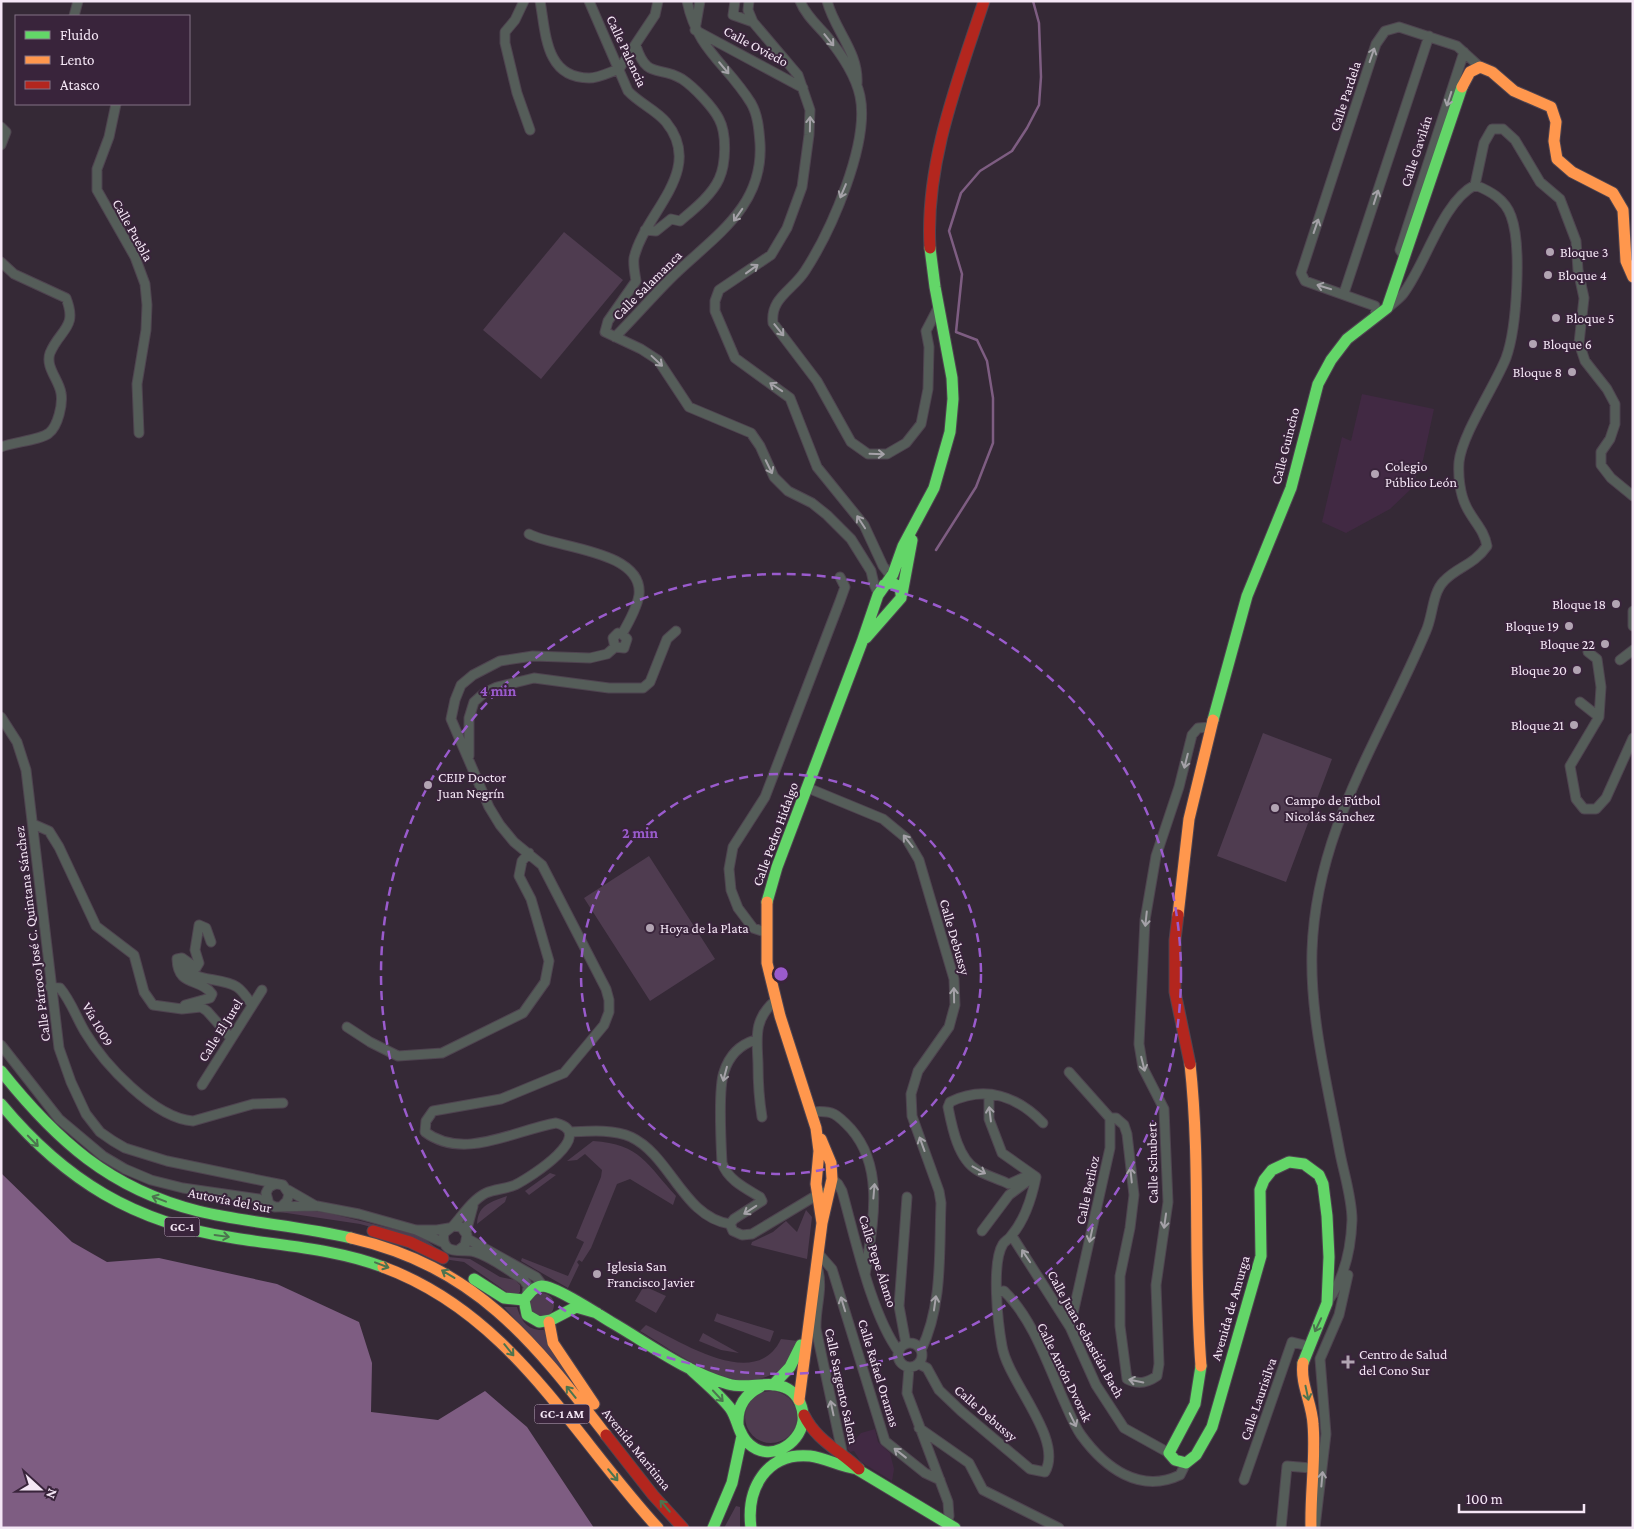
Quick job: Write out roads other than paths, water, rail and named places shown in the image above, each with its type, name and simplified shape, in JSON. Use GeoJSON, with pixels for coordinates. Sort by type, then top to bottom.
{"type":"FeatureCollection","features":[{"type":"Feature","properties":{"kind":"main road"},"geometry":{"type":"LineString","coordinates":[[893,605],[882,602],[904,545],[933,489],[946,454],[952,417],[948,362],[938,308],[930,244],[934,181],[948,116],[984,1]]}},
{"type":"Feature","properties":{"kind":"main road"},"geometry":{"type":"LineString","coordinates":[[1480,67],[1492,72],[1514,91],[1551,107],[1556,122],[1554,141],[1557,159],[1572,172],[1613,193],[1623,210],[1626,261],[1633,277]]}},
{"type":"Feature","properties":{"kind":"main road","name":"Calle Gavilán"},"geometry":{"type":"LineString","coordinates":[[1387,308],[1463,84],[1470,72],[1480,67]]}},
{"type":"Feature","properties":{"kind":"main road","name":"Calle Guincho"},"geometry":{"type":"LineString","coordinates":[[1169,1453],[1194,1404],[1201,1372],[1196,1305],[1194,1104],[1189,1058],[1174,992],[1175,940],[1189,819],[1211,728],[1247,596],[1291,488],[1318,384],[1331,360],[1347,340],[1387,308]]}},
{"type":"Feature","properties":{"kind":"main road"},"geometry":{"type":"LineString","coordinates":[[862,642],[893,605],[899,601],[916,524]]}},
{"type":"Feature","properties":{"kind":"main road"},"geometry":{"type":"LineString","coordinates":[[888,585],[900,588],[902,594]]}},
{"type":"Feature","properties":{"kind":"main road"},"geometry":{"type":"LineString","coordinates":[[862,642],[871,608],[888,585]]}},
{"type":"Feature","properties":{"kind":"main road","name":"Calle Pedro Hidalgo"},"geometry":{"type":"LineString","coordinates":[[822,1223],[819,1200],[819,1151],[816,1128],[776,1000],[767,963],[765,932],[767,902],[777,867],[862,642]]}},
{"type":"Feature","properties":{"kind":"main road","name":"Autovía del Sur"},"geometry":{"type":"LineString","coordinates":[[1,1071],[52,1130],[78,1152],[123,1183],[161,1201],[209,1213],[364,1238],[407,1254],[441,1270],[486,1301]]}},
{"type":"Feature","properties":{"kind":"main road","name":"GC-1"},"geometry":{"type":"LineString","coordinates":[[1,1104],[35,1143],[50,1156],[91,1188],[118,1204],[156,1219],[201,1233],[340,1253],[373,1261],[433,1289],[474,1317]]}},
{"type":"Feature","properties":{"kind":"main road","name":"Calle Pedro Hidalgo"},"geometry":{"type":"LineString","coordinates":[[799,1400],[806,1331],[822,1223],[832,1181],[830,1163],[816,1128]]}},
{"type":"Feature","properties":{"kind":"main road","name":"Avenida de Amurga"},"geometry":{"type":"LineString","coordinates":[[1186,1463],[1196,1455],[1212,1427],[1261,1256],[1262,1239],[1258,1202],[1261,1184],[1272,1168],[1289,1161],[1306,1164],[1320,1176],[1326,1195],[1328,1246],[1327,1303],[1308,1346],[1302,1370],[1313,1421],[1311,1528]]}},
{"type":"Feature","properties":{"kind":"main road"},"geometry":{"type":"LineString","coordinates":[[275,1224],[338,1224],[378,1232],[410,1242],[450,1263]]}},
{"type":"Feature","properties":{"kind":"main road"},"geometry":{"type":"LineString","coordinates":[[463,1271],[507,1300],[518,1302],[533,1289],[548,1288],[597,1313],[689,1368],[740,1387],[767,1385],[787,1390],[799,1400],[814,1435],[859,1470]]}},
{"type":"Feature","properties":{"kind":"main road"},"geometry":{"type":"LineString","coordinates":[[548,1288],[561,1304],[554,1318],[554,1344],[624,1447],[646,1484]]}},
{"type":"Feature","properties":{"kind":"main road"},"geometry":{"type":"LineString","coordinates":[[526,1297],[524,1309],[531,1319],[543,1323],[576,1307],[597,1313]]}},
{"type":"Feature","properties":{"kind":"main road","name":"Avenida Maritima"},"geometry":{"type":"LineString","coordinates":[[486,1301],[512,1321],[684,1528]]}},
{"type":"Feature","properties":{"kind":"main road","name":"GC-1 AM"},"geometry":{"type":"LineString","coordinates":[[474,1317],[502,1340],[646,1516],[658,1528]]}},
{"type":"Feature","properties":{"kind":"main road","name":"Calle Pedro Hidalgo"},"geometry":{"type":"LineString","coordinates":[[767,1385],[786,1374],[797,1358],[806,1331]]}},
{"type":"Feature","properties":{"kind":"main road"},"geometry":{"type":"LineString","coordinates":[[689,1368],[731,1410],[740,1432],[756,1449],[813,1451],[859,1470],[951,1525]]}},
{"type":"Feature","properties":{"kind":"main road"},"geometry":{"type":"LineString","coordinates":[[716,1527],[730,1493],[739,1462],[740,1432],[738,1411],[741,1402],[746,1395],[767,1385]]}},
{"type":"Feature","properties":{"kind":"main road"},"geometry":{"type":"LineString","coordinates":[[716,1527],[751,1471],[800,1436],[804,1426],[804,1415]]}},
{"type":"Feature","properties":{"kind":"main road"},"geometry":{"type":"LineString","coordinates":[[1169,1453],[1175,1460],[1186,1463]]}},
{"type":"Feature","properties":{"kind":"main road"},"geometry":{"type":"LineString","coordinates":[[751,1528],[750,1505],[754,1489],[762,1473],[773,1464],[795,1456],[810,1456],[859,1470]]}},
{"type":"Feature","properties":{"kind":"main road"},"geometry":{"type":"LineString","coordinates":[[746,1528],[743,1505],[751,1471]]}},
{"type":"Feature","properties":{"kind":"main road"},"geometry":{"type":"LineString","coordinates":[[646,1516],[654,1528]]}},
{"type":"Feature","properties":{"kind":"street"},"geometry":{"type":"LineString","coordinates":[[74,15],[78,1]]}},
{"type":"Feature","properties":{"kind":"street"},"geometry":{"type":"LineString","coordinates":[[524,1],[515,20],[505,32],[505,43],[517,93],[530,130]]}},
{"type":"Feature","properties":{"kind":"street"},"geometry":{"type":"LineString","coordinates":[[540,1],[548,48],[552,59],[559,67],[576,76],[591,79],[619,69],[655,15],[658,1]]}},
{"type":"Feature","properties":{"kind":"street","name":"Calle Palencia"},"geometry":{"type":"LineString","coordinates":[[589,1],[628,91],[637,101],[666,122],[673,133],[679,151],[679,170],[673,186],[646,230],[634,260],[636,281],[608,321],[605,332],[615,337]]}},
{"type":"Feature","properties":{"kind":"street","name":"Calle Salamanca"},"geometry":{"type":"LineString","coordinates":[[688,1],[695,30],[752,104],[759,126],[758,178],[749,198],[734,221],[670,279],[615,337],[641,348],[658,360],[689,407],[751,434],[760,446],[774,477],[788,491],[812,503],[827,515],[851,539],[871,571],[874,584],[888,585]]}},
{"type":"Feature","properties":{"kind":"street"},"geometry":{"type":"LineString","coordinates":[[695,30],[700,1]]}},
{"type":"Feature","properties":{"kind":"street"},"geometry":{"type":"LineString","coordinates":[[735,1],[733,15],[753,22]]}},
{"type":"Feature","properties":{"kind":"street"},"geometry":{"type":"LineString","coordinates":[[749,1],[748,10],[753,22],[798,75],[810,110],[809,135],[802,187],[797,204],[771,255],[719,290],[715,301],[715,311],[734,358],[790,398],[817,467],[864,525],[883,566],[888,585]]}},
{"type":"Feature","properties":{"kind":"street"},"geometry":{"type":"LineString","coordinates":[[800,1],[808,16],[848,64],[857,87],[862,113],[861,134],[845,186],[821,242],[804,272],[778,300],[772,312],[773,323],[817,381],[851,442],[868,454],[887,454],[906,444],[920,424],[928,389],[929,347],[926,330],[938,308]]}},
{"type":"Feature","properties":{"kind":"street"},"geometry":{"type":"LineString","coordinates":[[827,1],[830,12],[853,54],[858,70],[857,87]]}},
{"type":"Feature","properties":{"kind":"street","name":"Calle Pardela"},"geometry":{"type":"LineString","coordinates":[[1344,293],[1306,281],[1301,273],[1376,44],[1385,31],[1399,27],[1457,46],[1480,67]]}},
{"type":"Feature","properties":{"kind":"street","name":"Calle Oviedo"},"geometry":{"type":"LineString","coordinates":[[695,30],[803,88]]}},
{"type":"Feature","properties":{"kind":"street"},"geometry":{"type":"LineString","coordinates":[[1376,316],[1375,306],[1344,293],[1429,36]]}},
{"type":"Feature","properties":{"kind":"street"},"geometry":{"type":"LineString","coordinates":[[636,46],[640,59],[647,68],[680,78],[692,86],[719,119],[723,136],[724,163],[719,180],[698,205],[680,221],[671,219],[656,231],[646,230]]}},
{"type":"Feature","properties":{"kind":"street","name":"Calle Gavilán"},"geometry":{"type":"LineString","coordinates":[[1405,257],[1400,250],[1464,52]]}},
{"type":"Feature","properties":{"kind":"street","name":"Calle Puebla"},"geometry":{"type":"LineString","coordinates":[[116,105],[109,137],[97,169],[96,190],[135,257],[145,284],[147,305],[146,330],[137,384],[139,433]]}},
{"type":"Feature","properties":{"kind":"street"},"geometry":{"type":"LineString","coordinates":[[1,127],[6,132],[1,145]]}},
{"type":"Feature","properties":{"kind":"street"},"geometry":{"type":"LineString","coordinates":[[1475,185],[1484,143],[1492,129],[1503,129],[1515,140],[1540,182],[1560,199],[1576,241],[1578,270],[1584,298],[1579,343],[1585,361],[1607,389],[1615,404],[1615,424],[1610,440],[1601,452],[1601,465],[1611,478],[1633,496]]}},
{"type":"Feature","properties":{"kind":"street"},"geometry":{"type":"LineString","coordinates":[[1327,1303],[1336,1290],[1345,1269],[1352,1218],[1314,1007],[1314,941],[1320,887],[1333,835],[1348,795],[1427,630],[1437,594],[1443,582],[1478,558],[1488,546],[1485,533],[1466,506],[1460,483],[1459,460],[1466,440],[1506,358],[1513,331],[1517,238],[1511,214],[1494,193],[1475,185],[1464,190],[1452,207],[1403,293],[1387,308]]}},
{"type":"Feature","properties":{"kind":"street"},"geometry":{"type":"LineString","coordinates":[[1,262],[14,274],[66,298],[71,310],[69,325],[50,353],[49,363],[61,394],[56,424],[48,434],[1,447]]}},
{"type":"Feature","properties":{"kind":"street"},"geometry":{"type":"LineString","coordinates":[[444,1244],[444,1233],[474,1202],[485,1193],[515,1185],[525,1179],[565,1149],[570,1139],[570,1132],[565,1126],[556,1123],[484,1143],[464,1143],[436,1140],[425,1132],[426,1120],[433,1111],[501,1099],[564,1073],[595,1038],[609,1012],[606,989],[542,866],[514,842],[500,825],[451,719],[455,700],[462,685],[473,675],[500,662],[516,658],[590,658],[607,654],[615,647],[613,638],[618,634],[622,634],[636,605],[639,593],[635,578],[626,568],[608,556],[594,551],[539,539],[528,534]]}},
{"type":"Feature","properties":{"kind":"street"},"geometry":{"type":"LineString","coordinates":[[765,932],[753,928],[738,908],[731,890],[729,870],[733,847],[765,797],[845,587],[840,577]]}},
{"type":"Feature","properties":{"kind":"street"},"geometry":{"type":"LineString","coordinates":[[1633,611],[1633,626]]}},
{"type":"Feature","properties":{"kind":"street"},"geometry":{"type":"LineString","coordinates":[[469,761],[469,718],[474,702],[484,693],[497,687],[534,678],[609,688],[643,688],[650,682],[667,639],[676,631]]}},
{"type":"Feature","properties":{"kind":"street"},"geometry":{"type":"LineString","coordinates":[[1620,660],[1633,650]]}},
{"type":"Feature","properties":{"kind":"street"},"geometry":{"type":"LineString","coordinates":[[1588,652],[1597,659],[1601,687],[1599,717],[1570,766],[1576,799],[1584,809],[1596,809],[1606,798],[1633,738]]}},
{"type":"Feature","properties":{"kind":"street"},"geometry":{"type":"LineString","coordinates":[[1580,702],[1599,717]]}},
{"type":"Feature","properties":{"kind":"street","name":"Calle Párroco José C. Quintana Sánchez"},"geometry":{"type":"LineString","coordinates":[[1,717],[17,742],[26,770],[50,987],[59,1048],[86,1114],[100,1132],[125,1148],[145,1155],[276,1184]]}},
{"type":"Feature","properties":{"kind":"street","name":"Calle Schubert"},"geometry":{"type":"LineString","coordinates":[[1110,1118],[1116,1118],[1124,1125],[1127,1134],[1134,1195],[1130,1228],[1120,1276],[1120,1326],[1127,1378],[1134,1382],[1148,1382],[1157,1376],[1160,1364],[1156,1285],[1168,1202],[1164,1109],[1143,1068],[1139,1044],[1146,920],[1156,856],[1179,788],[1192,735],[1198,728],[1211,728]]}},
{"type":"Feature","properties":{"kind":"street","name":"Calle Debussy"},"geometry":{"type":"LineString","coordinates":[[808,788],[883,819],[906,838],[919,860],[954,979],[955,1005],[949,1027],[918,1071],[911,1094],[912,1116],[939,1192],[941,1203],[936,1298],[928,1336],[921,1350]]}},
{"type":"Feature","properties":{"kind":"street"},"geometry":{"type":"LineString","coordinates":[[33,824],[49,832],[59,847],[96,926],[134,955],[144,992],[153,1005],[166,1008],[200,1007],[207,1011],[232,1038]]}},
{"type":"Feature","properties":{"kind":"street"},"geometry":{"type":"LineString","coordinates":[[347,1027],[370,1042],[398,1056],[407,1056],[442,1053],[522,1013],[545,982],[549,960],[531,900],[518,876],[522,862],[529,853]]}},
{"type":"Feature","properties":{"kind":"street"},"geometry":{"type":"LineString","coordinates":[[182,958],[196,968],[199,963],[194,950],[200,925],[206,928],[211,942]]}},
{"type":"Feature","properties":{"kind":"street"},"geometry":{"type":"LineString","coordinates":[[166,1008],[210,998],[212,994],[208,989],[182,977],[177,969],[177,959],[182,958]]}},
{"type":"Feature","properties":{"kind":"street"},"geometry":{"type":"LineString","coordinates":[[182,958],[183,967],[190,974],[236,986],[252,1005]]}},
{"type":"Feature","properties":{"kind":"street","name":"Vía 1009"},"geometry":{"type":"LineString","coordinates":[[50,987],[60,988],[67,997],[94,1047],[109,1068],[151,1103],[184,1120],[193,1121],[252,1104],[282,1103]]}},
{"type":"Feature","properties":{"kind":"street","name":"Calle El Jurel"},"geometry":{"type":"LineString","coordinates":[[202,1085],[262,990]]}},
{"type":"Feature","properties":{"kind":"street"},"geometry":{"type":"LineString","coordinates":[[762,1117],[757,1088],[755,1040],[767,1007],[776,1000]]}},
{"type":"Feature","properties":{"kind":"street"},"geometry":{"type":"LineString","coordinates":[[730,1224],[734,1219],[762,1201],[760,1197],[725,1173],[721,1145],[723,1074],[732,1054],[744,1044],[755,1040]]}},
{"type":"Feature","properties":{"kind":"street","name":"Autovía del Sur"},"geometry":{"type":"LineString","coordinates":[[1,1045],[59,1120],[103,1156],[125,1169],[152,1180],[183,1188],[241,1195],[259,1199],[269,1204]]}},
{"type":"Feature","properties":{"kind":"street"},"geometry":{"type":"LineString","coordinates":[[1069,1072],[1110,1118]]}},
{"type":"Feature","properties":{"kind":"street"},"geometry":{"type":"LineString","coordinates":[[1036,1177],[1027,1176],[1009,1184],[977,1170],[968,1163],[959,1146],[948,1107],[950,1102],[975,1093],[1005,1097],[1021,1103],[1043,1123]]}},
{"type":"Feature","properties":{"kind":"street"},"geometry":{"type":"LineString","coordinates":[[989,1095],[990,1119],[1002,1153],[1036,1177]]}},
{"type":"Feature","properties":{"kind":"street"},"geometry":{"type":"LineString","coordinates":[[812,1112],[827,1110],[839,1116],[859,1138],[869,1159],[874,1183],[865,1275]]}},
{"type":"Feature","properties":{"kind":"street","name":"Calle Berlioz"},"geometry":{"type":"LineString","coordinates":[[1070,1327],[1110,1148],[1110,1118]]}},
{"type":"Feature","properties":{"kind":"street"},"geometry":{"type":"LineString","coordinates":[[570,1132],[613,1132],[630,1137],[642,1144],[687,1197],[712,1219],[730,1224]]}},
{"type":"Feature","properties":{"kind":"street"},"geometry":{"type":"LineString","coordinates":[[818,1165],[824,1161],[830,1163]]}},
{"type":"Feature","properties":{"kind":"street"},"geometry":{"type":"LineString","coordinates":[[982,1231],[1009,1196],[1023,1184],[1036,1177]]}},
{"type":"Feature","properties":{"kind":"street"},"geometry":{"type":"LineString","coordinates":[[997,1292],[995,1279],[1003,1245],[1012,1236],[1032,1197],[1036,1177]]}},
{"type":"Feature","properties":{"kind":"street","name":"Calle Párroco José C. Quintana Sánchez"},"geometry":{"type":"LineString","coordinates":[[253,1180],[266,1192]]}},
{"type":"Feature","properties":{"kind":"street"},"geometry":{"type":"LineString","coordinates":[[730,1224],[733,1231],[742,1235],[752,1234],[801,1203],[819,1200],[832,1181]]}},
{"type":"Feature","properties":{"kind":"street","name":"Calle Pepe Álamo"},"geometry":{"type":"LineString","coordinates":[[832,1181],[838,1184],[842,1191],[865,1275],[890,1339],[899,1352]]}},
{"type":"Feature","properties":{"kind":"street"},"geometry":{"type":"LineString","coordinates":[[317,1206],[288,1190],[283,1185],[276,1184],[266,1192],[269,1204],[275,1207],[317,1206],[359,1214],[416,1230],[444,1244],[449,1249],[476,1252],[524,1280],[528,1286],[526,1297]]}},
{"type":"Feature","properties":{"kind":"street"},"geometry":{"type":"LineString","coordinates":[[282,1206],[289,1198],[288,1190]]}},
{"type":"Feature","properties":{"kind":"street","name":"Autovía del Sur"},"geometry":{"type":"LineString","coordinates":[[241,1195],[266,1192]]}},
{"type":"Feature","properties":{"kind":"street"},"geometry":{"type":"LineString","coordinates":[[906,1344],[899,1306],[907,1197]]}},
{"type":"Feature","properties":{"kind":"street"},"geometry":{"type":"LineString","coordinates":[[460,1250],[466,1245],[474,1202]]}},
{"type":"Feature","properties":{"kind":"street"},"geometry":{"type":"LineString","coordinates":[[416,1230],[461,1227],[467,1235],[536,1278],[548,1288]]}},
{"type":"Feature","properties":{"kind":"street","name":"Calle Juan Sebastián Bach"},"geometry":{"type":"LineString","coordinates":[[1012,1236],[1070,1327],[1096,1385],[1124,1428],[1169,1453]]}},
{"type":"Feature","properties":{"kind":"street"},"geometry":{"type":"LineString","coordinates":[[1315,1528],[1326,1434],[1320,1359],[1340,1308],[1351,1265],[1350,1241]]}},
{"type":"Feature","properties":{"kind":"street","name":"Avenida de Amurga"},"geometry":{"type":"LineString","coordinates":[[1328,1246],[1340,1308]]}},
{"type":"Feature","properties":{"kind":"street","name":"Calle Sargento Salom"},"geometry":{"type":"LineString","coordinates":[[817,1258],[821,1283],[815,1318],[816,1330],[843,1456]]}},
{"type":"Feature","properties":{"kind":"street","name":"Calle Rafael Oramas"},"geometry":{"type":"LineString","coordinates":[[817,1258],[832,1269],[885,1441],[925,1472],[940,1480]]}},
{"type":"Feature","properties":{"kind":"street"},"geometry":{"type":"LineString","coordinates":[[1333,1272],[1345,1269]]}},
{"type":"Feature","properties":{"kind":"street","name":"Calle Antón Dvorak"},"geometry":{"type":"LineString","coordinates":[[997,1292],[1004,1291],[1019,1311],[1036,1340],[1080,1434],[1109,1465],[1149,1484],[1166,1482],[1180,1475],[1186,1463]]}},
{"type":"Feature","properties":{"kind":"street","name":"Calle Debussy"},"geometry":{"type":"LineString","coordinates":[[919,1364],[927,1368],[939,1390],[961,1411],[1030,1468],[1045,1472],[1050,1464],[1046,1437],[1016,1384],[1002,1348],[997,1292]]}},
{"type":"Feature","properties":{"kind":"street","name":"Calle Laurisilva"},"geometry":{"type":"LineString","coordinates":[[1244,1480],[1292,1342],[1308,1346]]}},
{"type":"Feature","properties":{"kind":"street"},"geometry":{"type":"LineString","coordinates":[[906,1344],[913,1344],[921,1350],[922,1357],[919,1364],[908,1368],[901,1364],[899,1352],[906,1344]]}},
{"type":"Feature","properties":{"kind":"street"},"geometry":{"type":"LineString","coordinates":[[908,1368],[907,1393],[950,1509],[951,1525]]}},
{"type":"Feature","properties":{"kind":"street"},"geometry":{"type":"LineString","coordinates":[[919,1428],[969,1463],[983,1490],[1059,1528]]}},
{"type":"Feature","properties":{"kind":"street"},"geometry":{"type":"LineString","coordinates":[[1281,1528],[1287,1466],[1311,1468]]}},
{"type":"Feature","properties":{"kind":"waterway"},"geometry":{"type":"LineString","coordinates":[[936,550],[976,487],[993,443],[993,398],[987,361],[977,340],[956,332],[962,274],[949,231],[961,193],[980,171],[1012,151],[1039,105],[1041,77],[1039,23],[1033,1]]}},
{"type":"Feature","properties":{"kind":"place","name":"Bloque 3"},"geometry":{"type":"Point","coordinates":[1550,252]}},
{"type":"Feature","properties":{"kind":"place","name":"Bloque 4"},"geometry":{"type":"Point","coordinates":[1548,275]}},
{"type":"Feature","properties":{"kind":"place","name":"Bloque 5"},"geometry":{"type":"Point","coordinates":[1556,318]}},
{"type":"Feature","properties":{"kind":"place","name":"Bloque 6"},"geometry":{"type":"Point","coordinates":[1533,344]}},
{"type":"Feature","properties":{"kind":"place","name":"Bloque 8"},"geometry":{"type":"Point","coordinates":[1572,372]}},
{"type":"Feature","properties":{"kind":"place","name":"Colegio Público León"},"geometry":{"type":"Point","coordinates":[1375,474]}},
{"type":"Feature","properties":{"kind":"place","name":"Bloque 18"},"geometry":{"type":"Point","coordinates":[1616,604]}},
{"type":"Feature","properties":{"kind":"place","name":"Bloque 19"},"geometry":{"type":"Point","coordinates":[1569,626]}},
{"type":"Feature","properties":{"kind":"place","name":"Bloque 22"},"geometry":{"type":"Point","coordinates":[1605,644]}},
{"type":"Feature","properties":{"kind":"place","name":"Bloque 20"},"geometry":{"type":"Point","coordinates":[1577,670]}},
{"type":"Feature","properties":{"kind":"place","name":"Bloque 21"},"geometry":{"type":"Point","coordinates":[1574,725]}},
{"type":"Feature","properties":{"kind":"place","name":"CEIP Doctor Juan Negrín"},"geometry":{"type":"Point","coordinates":[428,785]}},
{"type":"Feature","properties":{"kind":"place","name":"Campo de Fútbol Nicolás Sánchez"},"geometry":{"type":"Point","coordinates":[1275,808]}},
{"type":"Feature","properties":{"kind":"place","name":"Hoya de la Plata"},"geometry":{"type":"Point","coordinates":[650,928]}},
{"type":"Feature","properties":{"kind":"place","name":"Iglesia San Francisco Javier"},"geometry":{"type":"Point","coordinates":[597,1274]}},
{"type":"Feature","properties":{"kind":"place","name":"Centro de Salud del Cono Sur"},"geometry":{"type":"Point","coordinates":[1348,1362]}}]}
